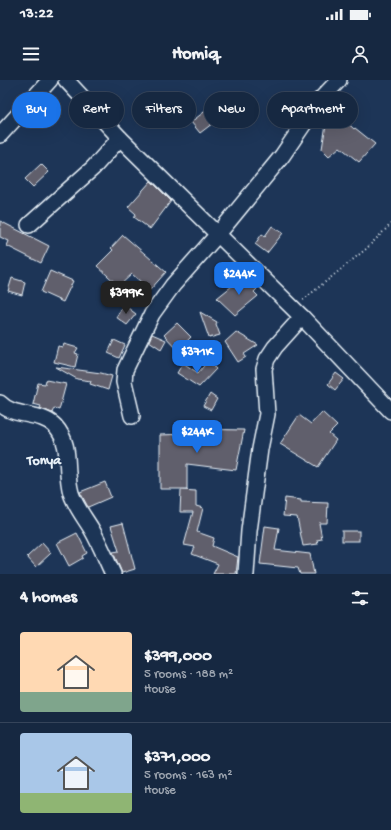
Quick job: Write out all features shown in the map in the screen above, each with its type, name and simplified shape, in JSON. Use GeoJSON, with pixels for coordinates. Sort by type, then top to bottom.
{"type":"FeatureCollection","features":[{"type":"Feature","properties":{"kind":"street"},"geometry":{"type":"LineString","coordinates":[[0,135],[50,80]]}},
{"type":"Feature","properties":{"kind":"street"},"geometry":{"type":"LineString","coordinates":[[66,80],[120,138],[219,233],[390,409]]}},
{"type":"Feature","properties":{"kind":"street"},"geometry":{"type":"LineString","coordinates":[[132,416],[124,382],[125,370],[152,314],[160,302],[282,156],[320,100],[340,80]]}},
{"type":"Feature","properties":{"kind":"street"},"geometry":{"type":"LineString","coordinates":[[29,225],[93,168],[120,138]]}},
{"type":"Feature","properties":{"kind":"street"},"geometry":{"type":"LineString","coordinates":[[246,574],[248,531],[260,448],[267,414],[264,369],[267,359],[297,313]]}},
{"type":"Feature","properties":{"kind":"street"},"geometry":{"type":"LineString","coordinates":[[0,403],[2,406],[20,413],[39,417],[55,426],[68,448],[68,481],[72,495],[93,532],[113,574]]}},
{"type":"Feature","properties":{"kind":"path"},"geometry":{"type":"LineString","coordinates":[[297,313],[391,224]]}},
{"type":"Feature","properties":{"kind":"building"},"geometry":{"type":"Polygon","coordinates":[[[204,112],[204,128],[207,128],[200,133],[196,128],[196,118],[204,112]]]}},
{"type":"Feature","properties":{"kind":"building"},"geometry":{"type":"Polygon","coordinates":[[[325,128],[355,128],[375,144],[359,162],[340,147],[329,156],[322,149],[325,128]]]}},
{"type":"Feature","properties":{"kind":"building"},"geometry":{"type":"Polygon","coordinates":[[[41,164],[49,172],[33,187],[25,179],[41,164]]]}},
{"type":"Feature","properties":{"kind":"building"},"geometry":{"type":"Polygon","coordinates":[[[151,181],[171,201],[150,229],[134,217],[136,214],[128,207],[151,181]]]}},
{"type":"Feature","properties":{"kind":"building"},"geometry":{"type":"Polygon","coordinates":[[[0,221],[49,246],[41,263],[7,246],[9,241],[0,237],[0,221]]]}},
{"type":"Feature","properties":{"kind":"building"},"geometry":{"type":"Polygon","coordinates":[[[272,226],[283,233],[267,253],[255,244],[262,234],[265,236],[272,226]]]}},
{"type":"Feature","properties":{"kind":"building"},"geometry":{"type":"Polygon","coordinates":[[[123,235],[166,272],[150,290],[132,274],[119,286],[97,266],[113,250],[111,248],[123,235]]]}},
{"type":"Feature","properties":{"kind":"building"},"geometry":{"type":"Polygon","coordinates":[[[50,271],[73,281],[63,302],[41,292],[50,271]]]}},
{"type":"Feature","properties":{"kind":"building"},"geometry":{"type":"Polygon","coordinates":[[[12,278],[25,282],[22,295],[8,291],[12,278]]]}},
{"type":"Feature","properties":{"kind":"building"},"geometry":{"type":"Polygon","coordinates":[[[242,278],[247,283],[250,280],[257,289],[254,292],[258,296],[235,315],[217,298],[242,278]]]}},
{"type":"Feature","properties":{"kind":"building"},"geometry":{"type":"Polygon","coordinates":[[[124,305],[136,314],[127,325],[116,317],[124,305]]]}},
{"type":"Feature","properties":{"kind":"building"},"geometry":{"type":"Polygon","coordinates":[[[200,312],[217,322],[216,324],[220,335],[209,338],[200,312]]]}},
{"type":"Feature","properties":{"kind":"building"},"geometry":{"type":"Polygon","coordinates":[[[177,323],[191,337],[178,350],[164,335],[177,323]]]}},
{"type":"Feature","properties":{"kind":"building"},"geometry":{"type":"Polygon","coordinates":[[[236,332],[258,345],[244,354],[246,357],[238,362],[225,342],[236,332]]]}},
{"type":"Feature","properties":{"kind":"building"},"geometry":{"type":"Polygon","coordinates":[[[152,334],[166,340],[161,349],[149,341],[152,334]]]}},
{"type":"Feature","properties":{"kind":"building"},"geometry":{"type":"Polygon","coordinates":[[[114,340],[125,345],[119,358],[108,353],[114,340]]]}},
{"type":"Feature","properties":{"kind":"building"},"geometry":{"type":"Polygon","coordinates":[[[64,344],[78,348],[75,353],[78,354],[75,367],[54,362],[58,346],[63,347],[64,344]]]}},
{"type":"Feature","properties":{"kind":"building"},"geometry":{"type":"Polygon","coordinates":[[[208,361],[216,369],[199,387],[177,373],[183,363],[198,373],[208,361]]]}},
{"type":"Feature","properties":{"kind":"building"},"geometry":{"type":"Polygon","coordinates":[[[56,367],[101,373],[112,376],[108,390],[90,384],[91,381],[77,379],[56,367]]]}},
{"type":"Feature","properties":{"kind":"building"},"geometry":{"type":"Polygon","coordinates":[[[336,373],[344,379],[335,390],[328,384],[336,373]]]}},
{"type":"Feature","properties":{"kind":"building"},"geometry":{"type":"Polygon","coordinates":[[[46,380],[66,384],[59,410],[54,408],[52,413],[40,408],[41,406],[33,404],[38,383],[45,384],[46,380]]]}},
{"type":"Feature","properties":{"kind":"building"},"geometry":{"type":"Polygon","coordinates":[[[210,394],[217,399],[211,410],[203,406],[210,394]]]}},
{"type":"Feature","properties":{"kind":"building"},"geometry":{"type":"Polygon","coordinates":[[[322,412],[337,426],[329,434],[336,440],[318,467],[280,444],[299,415],[311,424],[322,412]]]}},
{"type":"Feature","properties":{"kind":"building"},"geometry":{"type":"Polygon","coordinates":[[[187,429],[244,430],[236,470],[187,464],[187,489],[160,489],[160,435],[187,434],[187,429]]]}},
{"type":"Feature","properties":{"kind":"building"},"geometry":{"type":"Polygon","coordinates":[[[105,482],[111,497],[88,507],[80,492],[105,482]]]}},
{"type":"Feature","properties":{"kind":"building"},"geometry":{"type":"Polygon","coordinates":[[[181,490],[196,491],[196,506],[203,508],[197,532],[214,538],[212,546],[238,557],[236,574],[213,574],[218,564],[192,554],[195,547],[184,545],[193,512],[180,512],[181,490]]]}},
{"type":"Feature","properties":{"kind":"building"},"geometry":{"type":"Polygon","coordinates":[[[285,498],[301,500],[301,502],[328,503],[327,523],[319,523],[322,539],[317,540],[318,544],[303,546],[297,517],[283,516],[285,498]]]}},
{"type":"Feature","properties":{"kind":"building"},"geometry":{"type":"Polygon","coordinates":[[[123,523],[135,569],[122,573],[113,552],[119,551],[111,526],[123,523]]]}},
{"type":"Feature","properties":{"kind":"building"},"geometry":{"type":"Polygon","coordinates":[[[265,526],[279,528],[275,550],[310,554],[314,574],[300,574],[298,568],[260,564],[265,526]]]}},
{"type":"Feature","properties":{"kind":"building"},"geometry":{"type":"Polygon","coordinates":[[[342,531],[359,531],[359,541],[342,541],[342,531]]]}},
{"type":"Feature","properties":{"kind":"building"},"geometry":{"type":"Polygon","coordinates":[[[77,533],[87,553],[82,556],[83,558],[69,566],[57,543],[77,533]]]}},
{"type":"Feature","properties":{"kind":"building"},"geometry":{"type":"Polygon","coordinates":[[[42,543],[51,553],[36,567],[27,557],[42,543]]]}},
{"type":"Feature","properties":{"kind":"district","name":"Tonya"},"geometry":{"type":"Point","coordinates":[44,459]}}]}
